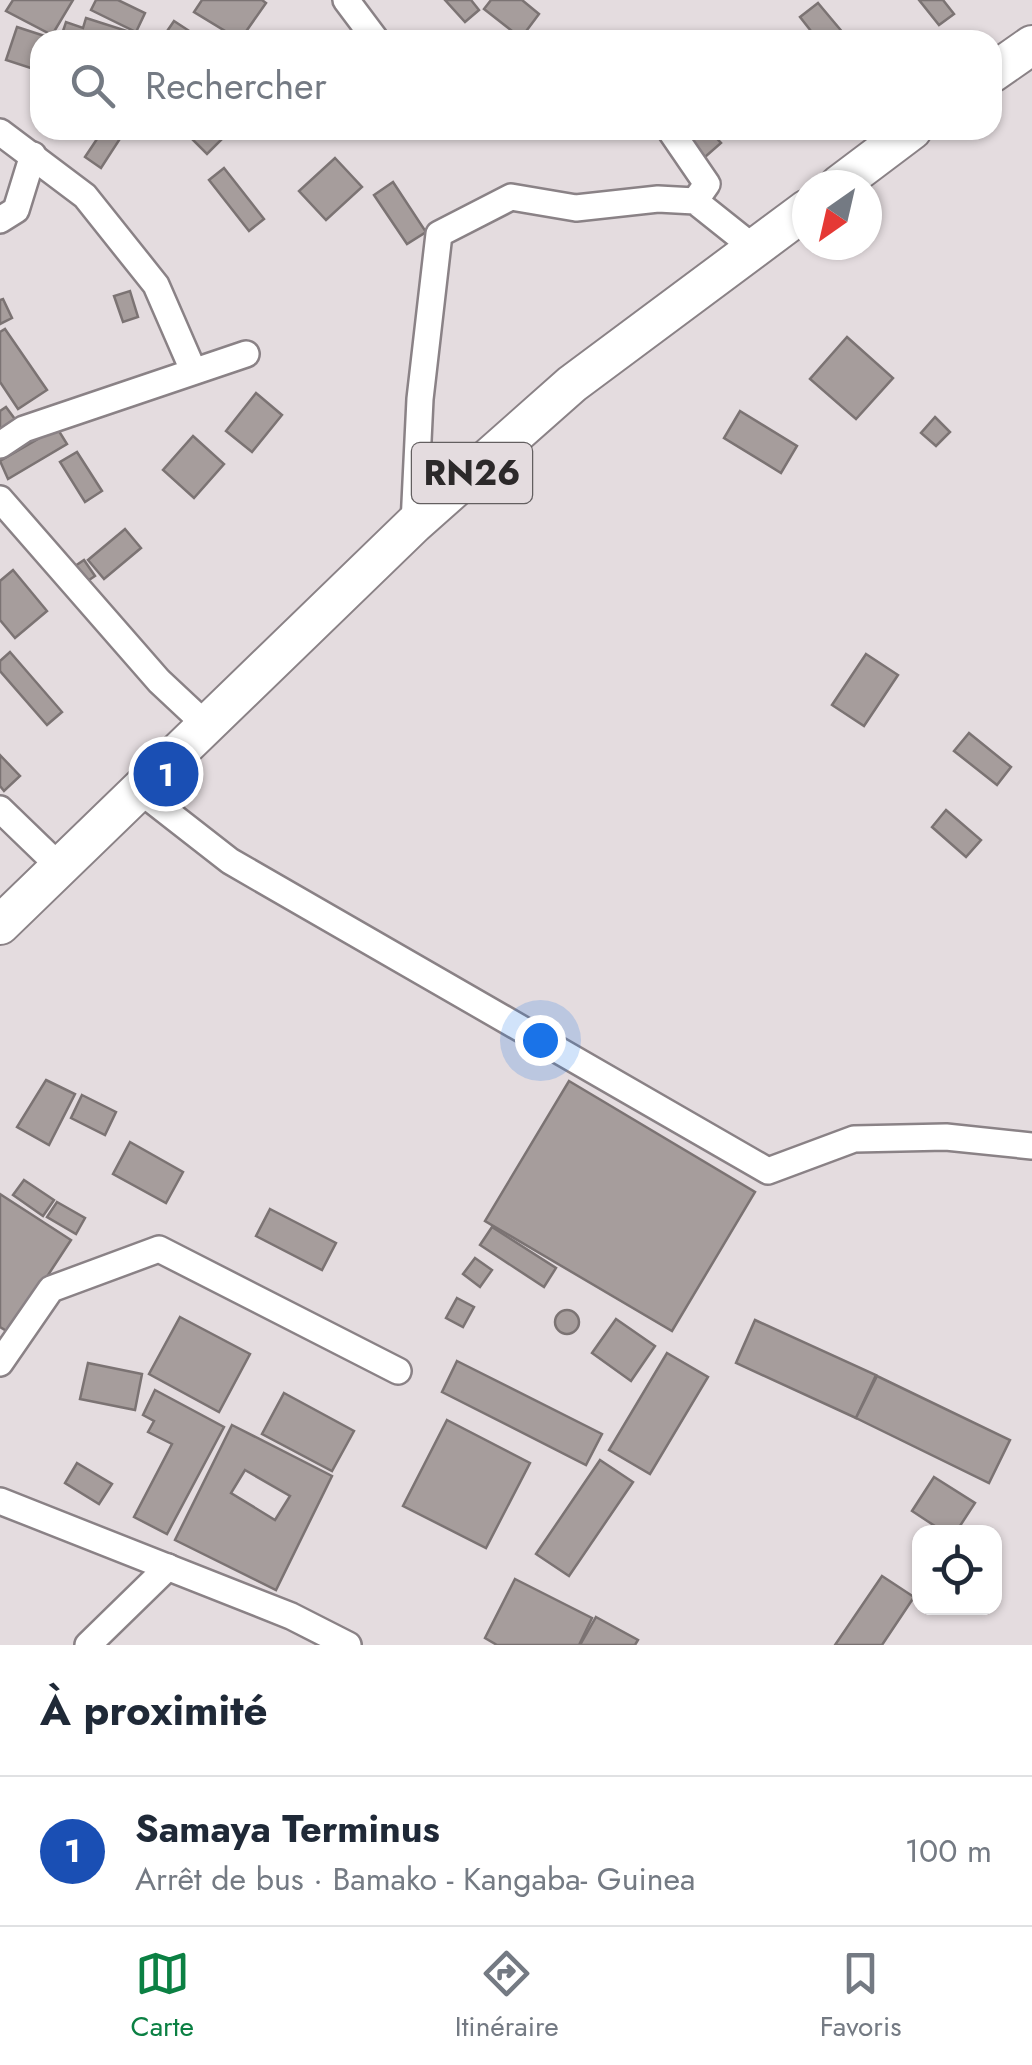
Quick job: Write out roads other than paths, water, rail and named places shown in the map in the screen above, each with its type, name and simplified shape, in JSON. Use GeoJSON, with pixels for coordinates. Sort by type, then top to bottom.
{"type":"FeatureCollection","features":[{"type":"Feature","properties":{"kind":"main road"},"geometry":{"type":"LineString","coordinates":[[1002,66],[1032,46]]}},
{"type":"Feature","properties":{"kind":"main road"},"geometry":{"type":"LineString","coordinates":[[859,170],[899,140]]}},
{"type":"Feature","properties":{"kind":"main road","name":"RN26"},"geometry":{"type":"LineString","coordinates":[[0,924],[414,524],[572,384],[792,220]]}},
{"type":"Feature","properties":{"kind":"street"},"geometry":{"type":"LineString","coordinates":[[346,0],[368,30]]}},
{"type":"Feature","properties":{"kind":"street"},"geometry":{"type":"LineString","coordinates":[[0,132],[85,196],[156,285],[194,370]]}},
{"type":"Feature","properties":{"kind":"street"},"geometry":{"type":"LineString","coordinates":[[677,140],[706,184],[695,201]]}},
{"type":"Feature","properties":{"kind":"street"},"geometry":{"type":"LineString","coordinates":[[0,220],[16,210],[32,155]]}},
{"type":"Feature","properties":{"kind":"street"},"geometry":{"type":"LineString","coordinates":[[414,524],[420,399],[438,234],[511,197],[576,208],[658,199],[695,201],[754,248]]}},
{"type":"Feature","properties":{"kind":"street"},"geometry":{"type":"LineString","coordinates":[[0,445],[24,429],[246,354]]}},
{"type":"Feature","properties":{"kind":"street"},"geometry":{"type":"LineString","coordinates":[[0,498],[159,681],[206,725]]}},
{"type":"Feature","properties":{"kind":"street"},"geometry":{"type":"LineString","coordinates":[[139,790],[230,861],[768,1171],[854,1139],[946,1137],[1032,1146]]}},
{"type":"Feature","properties":{"kind":"street"},"geometry":{"type":"LineString","coordinates":[[0,810],[60,867]]}},
{"type":"Feature","properties":{"kind":"street"},"geometry":{"type":"LineString","coordinates":[[0,1363],[52,1288],[160,1249],[398,1370]]}},
{"type":"Feature","properties":{"kind":"street"},"geometry":{"type":"LineString","coordinates":[[0,1500],[348,1645]]}},
{"type":"Feature","properties":{"kind":"street"},"geometry":{"type":"LineString","coordinates":[[88,1645],[168,1567]]}},
{"type":"Feature","properties":{"kind":"place","name":"Samaya Terminus"},"geometry":{"type":"Point","coordinates":[166,774]}}]}
